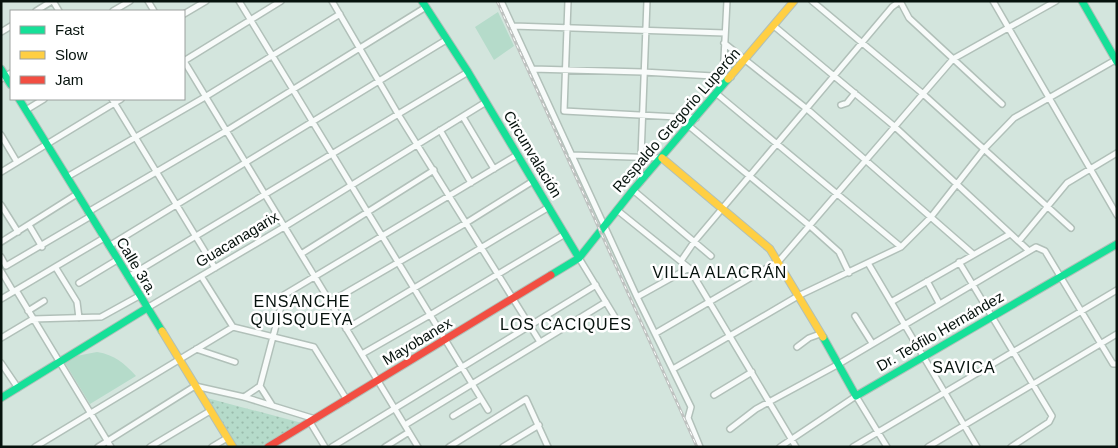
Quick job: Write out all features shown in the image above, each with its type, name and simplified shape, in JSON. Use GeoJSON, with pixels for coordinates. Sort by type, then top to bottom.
{"type":"FeatureCollection","features":[{"type":"Feature","properties":{"kind":"street"},"geometry":{"type":"LineString","coordinates":[[38,10],[52,1]]}},
{"type":"Feature","properties":{"kind":"street"},"geometry":{"type":"LineString","coordinates":[[115,10],[130,1]]}},
{"type":"Feature","properties":{"kind":"street"},"geometry":{"type":"LineString","coordinates":[[185,13],[206,1]]}},
{"type":"Feature","properties":{"kind":"street"},"geometry":{"type":"LineString","coordinates":[[239,1],[488,410]]}},
{"type":"Feature","properties":{"kind":"street"},"geometry":{"type":"LineString","coordinates":[[185,60],[281,1]]}},
{"type":"Feature","properties":{"kind":"street"},"geometry":{"type":"LineString","coordinates":[[332,1],[398,114],[540,342]]}},
{"type":"Feature","properties":{"kind":"street"},"geometry":{"type":"LineString","coordinates":[[501,1],[637,297],[691,407],[688,418],[700,447]]}},
{"type":"Feature","properties":{"kind":"street"},"geometry":{"type":"LineString","coordinates":[[568,1],[564,111],[696,118]]}},
{"type":"Feature","properties":{"kind":"street"},"geometry":{"type":"LineString","coordinates":[[640,182],[647,1]]}},
{"type":"Feature","properties":{"kind":"street"},"geometry":{"type":"LineString","coordinates":[[722,87],[727,1]]}},
{"type":"Feature","properties":{"kind":"street","name":"Respaldo Gregorio Luperón"},"geometry":{"type":"LineString","coordinates":[[579,258],[633,190],[746,60],[794,1]]}},
{"type":"Feature","properties":{"kind":"street"},"geometry":{"type":"LineString","coordinates":[[812,1],[985,148],[1071,228]]}},
{"type":"Feature","properties":{"kind":"street"},"geometry":{"type":"LineString","coordinates":[[681,260],[861,43],[892,7],[900,1],[909,18],[1002,104]]}},
{"type":"Feature","properties":{"kind":"street"},"geometry":{"type":"LineString","coordinates":[[993,1],[1117,215]]}},
{"type":"Feature","properties":{"kind":"street"},"geometry":{"type":"LineString","coordinates":[[656,333],[779,262],[953,59],[1056,1]]}},
{"type":"Feature","properties":{"kind":"street"},"geometry":{"type":"LineString","coordinates":[[673,369],[798,296],[849,273],[901,246],[931,216],[985,148],[1014,118],[1116,60],[1082,1]]}},
{"type":"Feature","properties":{"kind":"street"},"geometry":{"type":"LineString","coordinates":[[1,256],[4,266],[42,246],[156,171],[226,131],[360,48],[424,4]]}},
{"type":"Feature","properties":{"kind":"street","name":"Circunvalación"},"geometry":{"type":"LineString","coordinates":[[424,4],[468,72],[618,322]]}},
{"type":"Feature","properties":{"kind":"street"},"geometry":{"type":"LineString","coordinates":[[67,177],[206,97],[340,14]]}},
{"type":"Feature","properties":{"kind":"street"},"geometry":{"type":"LineString","coordinates":[[513,26],[725,33]]}},
{"type":"Feature","properties":{"kind":"street"},"geometry":{"type":"LineString","coordinates":[[774,26],[894,126],[1028,250]]}},
{"type":"Feature","properties":{"kind":"street"},"geometry":{"type":"LineString","coordinates":[[109,246],[446,40]]}},
{"type":"Feature","properties":{"kind":"street"},"geometry":{"type":"LineString","coordinates":[[724,42],[866,159],[973,254]]}},
{"type":"Feature","properties":{"kind":"street"},"geometry":{"type":"LineString","coordinates":[[185,63],[418,447]]}},
{"type":"Feature","properties":{"kind":"street"},"geometry":{"type":"LineString","coordinates":[[1,69],[6,76]]}},
{"type":"Feature","properties":{"kind":"street"},"geometry":{"type":"LineString","coordinates":[[532,69],[731,77]]}},
{"type":"Feature","properties":{"kind":"street"},"geometry":{"type":"LineString","coordinates":[[128,277],[468,72]]}},
{"type":"Feature","properties":{"kind":"street"},"geometry":{"type":"LineString","coordinates":[[841,104],[847,103],[855,93]]}},
{"type":"Feature","properties":{"kind":"street"},"geometry":{"type":"LineString","coordinates":[[717,94],[778,142],[837,194],[901,246]]}},
{"type":"Feature","properties":{"kind":"street","name":"Calle 3ra."},"geometry":{"type":"LineString","coordinates":[[20,100],[232,447]]}},
{"type":"Feature","properties":{"kind":"street"},"geometry":{"type":"LineString","coordinates":[[26,110],[42,100]]}},
{"type":"Feature","properties":{"kind":"street"},"geometry":{"type":"LineString","coordinates":[[1,172],[113,101],[215,268]]}},
{"type":"Feature","properties":{"kind":"street","name":"Guacanagarix"},"geometry":{"type":"LineString","coordinates":[[1,398],[486,102]]}},
{"type":"Feature","properties":{"kind":"street"},"geometry":{"type":"LineString","coordinates":[[463,116],[494,169]]}},
{"type":"Feature","properties":{"kind":"street"},"geometry":{"type":"LineString","coordinates":[[689,126],[751,176],[839,252],[849,273]]}},
{"type":"Feature","properties":{"kind":"street"},"geometry":{"type":"LineString","coordinates":[[440,130],[472,183]]}},
{"type":"Feature","properties":{"kind":"street"},"geometry":{"type":"LineString","coordinates":[[1,135],[3,141],[18,162]]}},
{"type":"Feature","properties":{"kind":"street"},"geometry":{"type":"LineString","coordinates":[[1018,241],[1067,182],[1117,153]]}},
{"type":"Feature","properties":{"kind":"street"},"geometry":{"type":"LineString","coordinates":[[244,397],[260,386],[282,298],[517,155]]}},
{"type":"Feature","properties":{"kind":"street"},"geometry":{"type":"LineString","coordinates":[[571,155],[662,158],[770,249],[887,447]]}},
{"type":"Feature","properties":{"kind":"street"},"geometry":{"type":"LineString","coordinates":[[301,254],[434,170]]}},
{"type":"Feature","properties":{"kind":"street"},"geometry":{"type":"LineString","coordinates":[[330,302],[466,223],[533,181]]}},
{"type":"Feature","properties":{"kind":"street"},"geometry":{"type":"LineString","coordinates":[[633,190],[710,256]]}},
{"type":"Feature","properties":{"kind":"street"},"geometry":{"type":"LineString","coordinates":[[1,242],[77,194]]}},
{"type":"Feature","properties":{"kind":"street"},"geometry":{"type":"LineString","coordinates":[[1,205],[18,232]]}},
{"type":"Feature","properties":{"kind":"street"},"geometry":{"type":"LineString","coordinates":[[346,329],[549,207]]}},
{"type":"Feature","properties":{"kind":"street"},"geometry":{"type":"LineString","coordinates":[[617,210],[689,268],[796,447]]}},
{"type":"Feature","properties":{"kind":"street"},"geometry":{"type":"LineString","coordinates":[[29,225],[42,246]]}},
{"type":"Feature","properties":{"kind":"street"},"geometry":{"type":"LineString","coordinates":[[362,354],[565,234]]}},
{"type":"Feature","properties":{"kind":"street"},"geometry":{"type":"LineString","coordinates":[[891,302],[1010,234]]}},
{"type":"Feature","properties":{"kind":"street"},"geometry":{"type":"LineString","coordinates":[[1,299],[104,238]]}},
{"type":"Feature","properties":{"kind":"street","name":"Dr. Teófilo Hernández"},"geometry":{"type":"LineString","coordinates":[[780,447],[856,396],[1117,244]]}},
{"type":"Feature","properties":{"kind":"street"},"geometry":{"type":"LineString","coordinates":[[730,429],[756,409],[837,365],[1028,250],[1039,247],[1045,251],[1113,364],[1117,364]]}},
{"type":"Feature","properties":{"kind":"street","name":"Mayobanex"},"geometry":{"type":"LineString","coordinates":[[268,447],[579,258]]}},
{"type":"Feature","properties":{"kind":"street"},"geometry":{"type":"LineString","coordinates":[[79,283],[117,260]]}},
{"type":"Feature","properties":{"kind":"street"},"geometry":{"type":"LineString","coordinates":[[959,262],[1052,416],[1051,420],[1010,447]]}},
{"type":"Feature","properties":{"kind":"street"},"geometry":{"type":"LineString","coordinates":[[868,263],[977,447]]}},
{"type":"Feature","properties":{"kind":"street"},"geometry":{"type":"LineString","coordinates":[[56,268],[77,302],[79,318]]}},
{"type":"Feature","properties":{"kind":"street"},"geometry":{"type":"LineString","coordinates":[[637,297],[689,268]]}},
{"type":"Feature","properties":{"kind":"street"},"geometry":{"type":"LineString","coordinates":[[1,271],[28,310],[111,447]]}},
{"type":"Feature","properties":{"kind":"street"},"geometry":{"type":"LineString","coordinates":[[201,276],[233,327],[314,347],[347,400]]}},
{"type":"Feature","properties":{"kind":"street"},"geometry":{"type":"LineString","coordinates":[[927,281],[939,302]]}},
{"type":"Feature","properties":{"kind":"street"},"geometry":{"type":"LineString","coordinates":[[332,447],[394,407],[596,285]]}},
{"type":"Feature","properties":{"kind":"street"},"geometry":{"type":"LineString","coordinates":[[853,447],[1117,290]]}},
{"type":"Feature","properties":{"kind":"street"},"geometry":{"type":"LineString","coordinates":[[1,338],[33,319],[101,317],[139,296]]}},
{"type":"Feature","properties":{"kind":"street"},"geometry":{"type":"LineString","coordinates":[[28,310],[44,301]]}},
{"type":"Feature","properties":{"kind":"street"},"geometry":{"type":"LineString","coordinates":[[405,425],[606,302]]}},
{"type":"Feature","properties":{"kind":"street"},"geometry":{"type":"LineString","coordinates":[[855,316],[872,343]]}},
{"type":"Feature","properties":{"kind":"street"},"geometry":{"type":"LineString","coordinates":[[35,447],[233,327]]}},
{"type":"Feature","properties":{"kind":"street"},"geometry":{"type":"LineString","coordinates":[[797,347],[809,338],[820,334]]}},
{"type":"Feature","properties":{"kind":"street"},"geometry":{"type":"LineString","coordinates":[[928,447],[1033,382],[1117,334]]}},
{"type":"Feature","properties":{"kind":"street"},"geometry":{"type":"LineString","coordinates":[[196,349],[235,362]]}},
{"type":"Feature","properties":{"kind":"street"},"geometry":{"type":"LineString","coordinates":[[1,363],[18,388]]}},
{"type":"Feature","properties":{"kind":"street"},"geometry":{"type":"LineString","coordinates":[[714,395],[752,372]]}},
{"type":"Feature","properties":{"kind":"street"},"geometry":{"type":"LineString","coordinates":[[98,447],[195,386],[272,405],[312,420],[325,447]]}},
{"type":"Feature","properties":{"kind":"street"},"geometry":{"type":"LineString","coordinates":[[260,386],[272,405]]}},
{"type":"Feature","properties":{"kind":"street"},"geometry":{"type":"LineString","coordinates":[[453,416],[481,399]]}},
{"type":"Feature","properties":{"kind":"street"},"geometry":{"type":"LineString","coordinates":[[449,447],[526,399],[548,447]]}},
{"type":"Feature","properties":{"kind":"street"},"geometry":{"type":"LineString","coordinates":[[150,447],[210,411]]}},
{"type":"Feature","properties":{"kind":"street"},"geometry":{"type":"LineString","coordinates":[[502,447],[538,425]]}},
{"type":"Feature","properties":{"kind":"street"},"geometry":{"type":"LineString","coordinates":[[385,447],[409,432]]}},
{"type":"Feature","properties":{"kind":"street"},"geometry":{"type":"LineString","coordinates":[[212,447],[227,438]]}},
{"type":"Feature","properties":{"kind":"green space"},"geometry":{"type":"Polygon","coordinates":[[[498,12],[514,46],[494,60],[475,27],[498,12]]]}},
{"type":"Feature","properties":{"kind":"green space"},"geometry":{"type":"Polygon","coordinates":[[[726,49],[742,60],[731,73],[725,73],[726,49]]]}},
{"type":"Feature","properties":{"kind":"green space"},"geometry":{"type":"Polygon","coordinates":[[[97,352],[119,360],[136,376],[90,404],[65,363],[76,356],[97,352]]]}},
{"type":"Feature","properties":{"kind":"green space"},"geometry":{"type":"Polygon","coordinates":[[[207,398],[302,423],[263,447],[237,447],[207,398]]]}},
{"type":"Feature","properties":{"kind":"railway"},"geometry":{"type":"LineString","coordinates":[[497,1],[697,447]]}},
{"type":"Feature","properties":{"kind":"traffic: fast"},"geometry":{"type":"LineString","coordinates":[[422,1],[468,72],[579,258]]}},
{"type":"Feature","properties":{"kind":"traffic: fast"},"geometry":{"type":"LineString","coordinates":[[1082,1],[1117,62]]}},
{"type":"Feature","properties":{"kind":"traffic: fast"},"geometry":{"type":"LineString","coordinates":[[1,69],[10,83]]}},
{"type":"Feature","properties":{"kind":"traffic: fast"},"geometry":{"type":"LineString","coordinates":[[551,275],[579,258],[633,190],[728,79]]}},
{"type":"Feature","properties":{"kind":"traffic: fast"},"geometry":{"type":"LineString","coordinates":[[20,100],[162,331]]}},
{"type":"Feature","properties":{"kind":"traffic: fast"},"geometry":{"type":"LineString","coordinates":[[823,337],[856,396],[1117,244]]}},
{"type":"Feature","properties":{"kind":"traffic: fast"},"geometry":{"type":"LineString","coordinates":[[1,398],[147,308]]}},
{"type":"Feature","properties":{"kind":"traffic: slow"},"geometry":{"type":"LineString","coordinates":[[728,79],[794,1]]}},
{"type":"Feature","properties":{"kind":"traffic: slow"},"geometry":{"type":"LineString","coordinates":[[662,158],[770,249],[823,337]]}},
{"type":"Feature","properties":{"kind":"traffic: slow"},"geometry":{"type":"LineString","coordinates":[[162,331],[233,447]]}},
{"type":"Feature","properties":{"kind":"traffic: jam"},"geometry":{"type":"LineString","coordinates":[[268,447],[551,275]]}},
{"type":"Feature","properties":{"kind":"district","name":"VILLA ALACRÁN"},"geometry":{"type":"Point","coordinates":[720,272]}},
{"type":"Feature","properties":{"kind":"district","name":"ENSANCHE QUISQUEYA"},"geometry":{"type":"Point","coordinates":[302,310]}},
{"type":"Feature","properties":{"kind":"district","name":"LOS CACIQUES"},"geometry":{"type":"Point","coordinates":[566,324]}},
{"type":"Feature","properties":{"kind":"district","name":"SAVICA"},"geometry":{"type":"Point","coordinates":[964,367]}}]}
